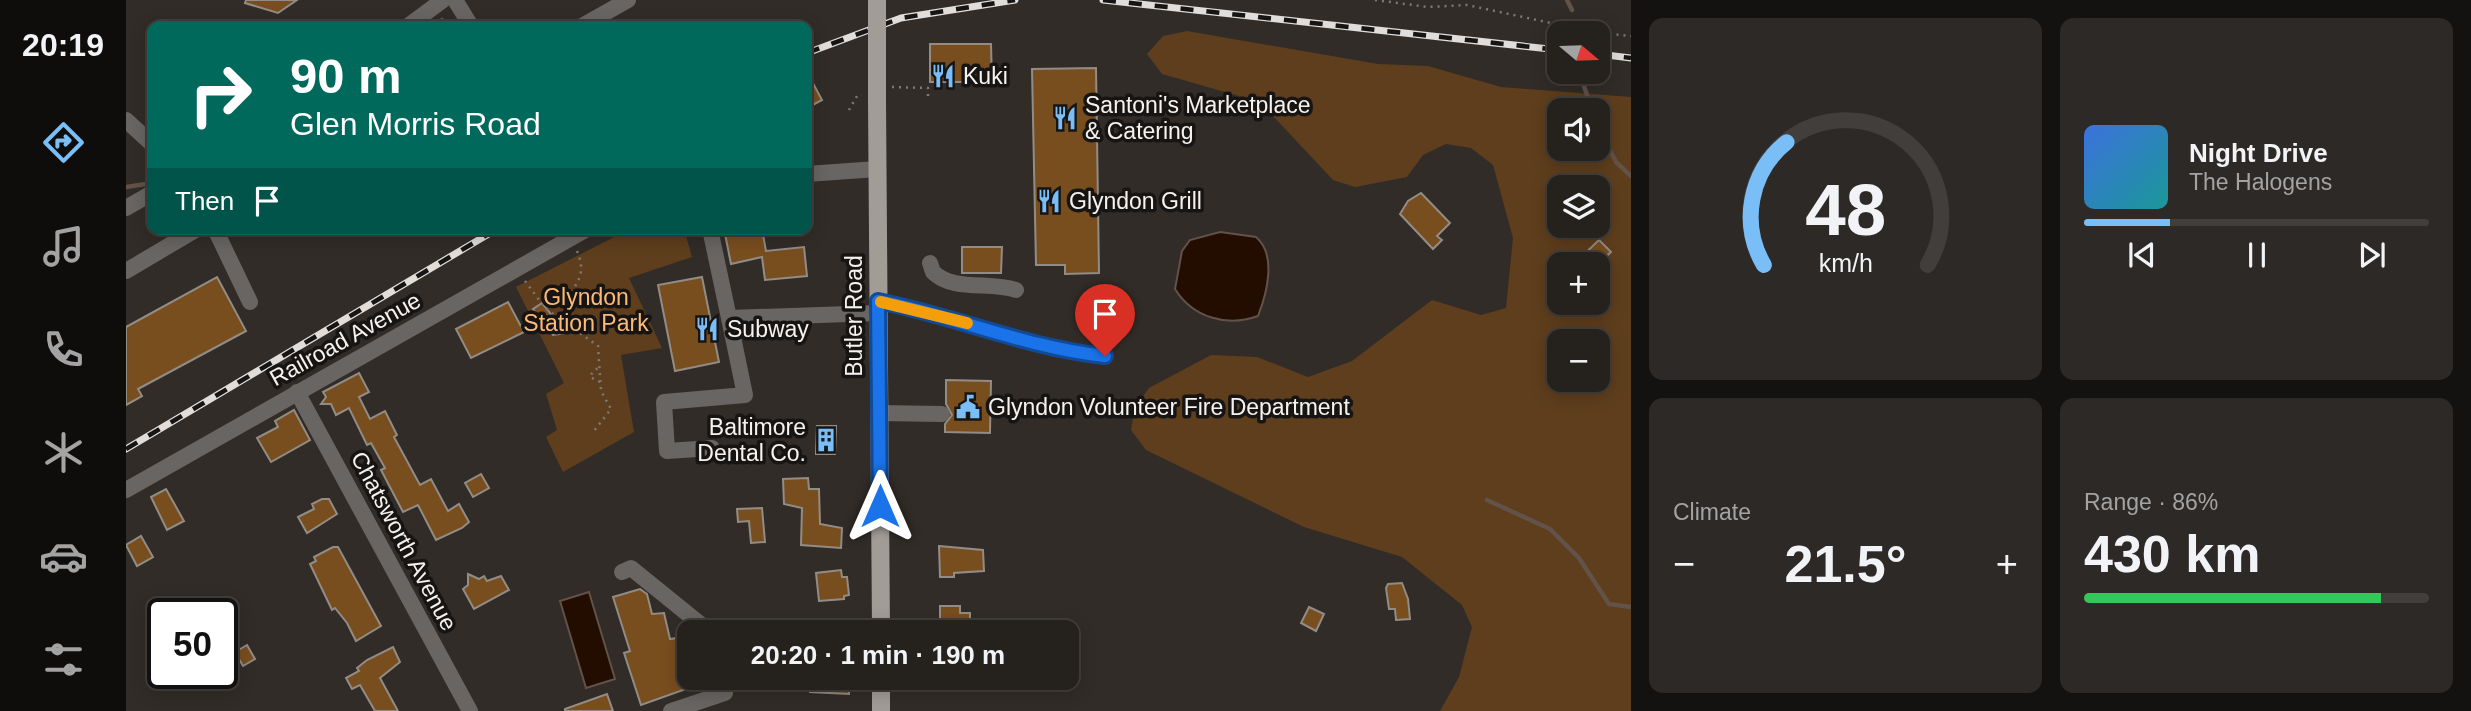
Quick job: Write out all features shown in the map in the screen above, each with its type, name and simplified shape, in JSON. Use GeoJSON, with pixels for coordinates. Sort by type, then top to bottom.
{"type":"FeatureCollection","features":[{"type":"Feature","properties":{"kind":"main road","name":"Butler Road"},"geometry":{"type":"LineString","coordinates":[[877,0],[881,620]]}},
{"type":"Feature","properties":{"kind":"main road"},"geometry":{"type":"LineString","coordinates":[[881,690],[881,711]]}},
{"type":"Feature","properties":{"kind":"street"},"geometry":{"type":"LineString","coordinates":[[413,21],[427,6],[443,0]]}},
{"type":"Feature","properties":{"kind":"street"},"geometry":{"type":"LineString","coordinates":[[455,0],[467,21]]}},
{"type":"Feature","properties":{"kind":"street"},"geometry":{"type":"LineString","coordinates":[[591,21],[628,0]]}},
{"type":"Feature","properties":{"kind":"street"},"geometry":{"type":"LineString","coordinates":[[126,120],[147,139]]}},
{"type":"Feature","properties":{"kind":"street"},"geometry":{"type":"LineString","coordinates":[[812,174],[877,169]]}},
{"type":"Feature","properties":{"kind":"street"},"geometry":{"type":"LineString","coordinates":[[126,208],[147,196]]}},
{"type":"Feature","properties":{"kind":"street"},"geometry":{"type":"LineString","coordinates":[[126,271],[187,235]]}},
{"type":"Feature","properties":{"kind":"street"},"geometry":{"type":"LineString","coordinates":[[218,235],[250,302]]}},
{"type":"Feature","properties":{"kind":"street","name":"Railroad Avenue"},"geometry":{"type":"LineString","coordinates":[[126,490],[577,235]]}},
{"type":"Feature","properties":{"kind":"street"},"geometry":{"type":"LineString","coordinates":[[711,235],[745,395],[664,402],[667,452],[712,448]]}},
{"type":"Feature","properties":{"kind":"street"},"geometry":{"type":"LineString","coordinates":[[930,263],[933,272],[949,282],[1000,284],[1016,290]]}},
{"type":"Feature","properties":{"kind":"street"},"geometry":{"type":"LineString","coordinates":[[729,318],[878,307],[927,311],[1049,348],[1105,356]]}},
{"type":"Feature","properties":{"kind":"street","name":"Chatsworth Avenue"},"geometry":{"type":"LineString","coordinates":[[298,392],[470,711]]}},
{"type":"Feature","properties":{"kind":"street"},"geometry":{"type":"LineString","coordinates":[[879,413],[942,414]]}},
{"type":"Feature","properties":{"kind":"street"},"geometry":{"type":"LineString","coordinates":[[622,572],[631,568],[695,620]]}},
{"type":"Feature","properties":{"kind":"street"},"geometry":{"type":"LineString","coordinates":[[671,711],[724,693],[723,690]]}},
{"type":"Feature","properties":{"kind":"path"},"geometry":{"type":"LineString","coordinates":[[1375,0],[1429,7],[1467,5],[1593,32],[1631,36]]}},
{"type":"Feature","properties":{"kind":"path"},"geometry":{"type":"LineString","coordinates":[[572,238],[583,268],[580,282],[567,303],[575,327]]}},
{"type":"Feature","properties":{"kind":"path"},"geometry":{"type":"LineString","coordinates":[[515,270],[536,293],[545,308],[598,346],[600,383],[605,402],[611,409],[594,431]]}},
{"type":"Feature","properties":{"kind":"path"},"geometry":{"type":"LineString","coordinates":[[575,327],[600,325],[612,310]]}},
{"type":"Feature","properties":{"kind":"path"},"geometry":{"type":"LineString","coordinates":[[600,367],[593,371],[590,377],[600,383]]}},
{"type":"Feature","properties":{"kind":"green space"},"geometry":{"type":"Polygon","coordinates":[[[1187,31],[1378,64],[1428,66],[1501,87],[1631,97],[1631,711],[1440,711],[1459,677],[1472,627],[1462,605],[1402,557],[1304,527],[1146,450],[1131,430],[1135,407],[1149,388],[1211,355],[1257,357],[1308,377],[1352,361],[1432,300],[1481,315],[1506,308],[1513,238],[1493,165],[1471,148],[1446,144],[1423,155],[1407,177],[1355,187],[1333,180],[1260,102],[1162,74],[1147,54],[1163,36],[1187,31]]]}},
{"type":"Feature","properties":{"kind":"green space","name":"Glyndon Station Park"},"geometry":{"type":"Polygon","coordinates":[[[618,235],[686,235],[692,257],[629,278],[662,348],[621,355],[634,432],[563,472],[546,437],[557,430],[546,394],[564,383],[516,287],[618,235]]]}},
{"type":"Feature","properties":{"kind":"shaded area"},"geometry":{"type":"Polygon","coordinates":[[[1220,232],[1256,237],[1262,245],[1268,264],[1268,275],[1258,316],[1234,320],[1212,318],[1191,307],[1175,289],[1182,251],[1190,240],[1220,232]]]}},
{"type":"Feature","properties":{"kind":"shaded area"},"geometry":{"type":"Polygon","coordinates":[[[589,592],[615,679],[586,688],[560,601],[589,592]]]}},
{"type":"Feature","properties":{"kind":"building"},"geometry":{"type":"Polygon","coordinates":[[[246,0],[297,0],[278,13],[245,3],[246,0]]]}},
{"type":"Feature","properties":{"kind":"building"},"geometry":{"type":"Polygon","coordinates":[[[930,44],[991,44],[992,82],[930,82],[930,44]]]}},
{"type":"Feature","properties":{"kind":"building"},"geometry":{"type":"Polygon","coordinates":[[[1096,68],[1099,273],[1065,274],[1065,265],[1036,265],[1032,69],[1096,68]]]}},
{"type":"Feature","properties":{"kind":"building"},"geometry":{"type":"Polygon","coordinates":[[[812,81],[822,100],[812,105],[812,81]]]}},
{"type":"Feature","properties":{"kind":"building"},"geometry":{"type":"Polygon","coordinates":[[[1421,193],[1450,223],[1437,236],[1442,240],[1433,249],[1400,214],[1408,201],[1421,193]]]}},
{"type":"Feature","properties":{"kind":"building"},"geometry":{"type":"Polygon","coordinates":[[[725,235],[763,235],[766,251],[804,247],[807,276],[765,280],[762,257],[731,264],[725,235]]]}},
{"type":"Feature","properties":{"kind":"building"},"geometry":{"type":"Polygon","coordinates":[[[1599,240],[1611,252],[1610,253],[1586,252],[1599,240]]]}},
{"type":"Feature","properties":{"kind":"building"},"geometry":{"type":"Polygon","coordinates":[[[962,247],[1002,247],[1001,273],[962,273],[962,247]]]}},
{"type":"Feature","properties":{"kind":"building"},"geometry":{"type":"Polygon","coordinates":[[[217,277],[246,331],[138,389],[142,396],[126,405],[126,327],[217,277]]]}},
{"type":"Feature","properties":{"kind":"building"},"geometry":{"type":"Polygon","coordinates":[[[702,277],[719,362],[675,371],[658,285],[702,277]]]}},
{"type":"Feature","properties":{"kind":"building"},"geometry":{"type":"Polygon","coordinates":[[[508,302],[524,332],[471,358],[456,329],[508,302]]]}},
{"type":"Feature","properties":{"kind":"building"},"geometry":{"type":"Polygon","coordinates":[[[542,303],[566,333],[553,335],[533,309],[542,303]]]}},
{"type":"Feature","properties":{"kind":"building"},"geometry":{"type":"Polygon","coordinates":[[[359,373],[369,392],[359,397],[370,419],[385,411],[397,435],[394,437],[420,485],[431,479],[448,511],[459,504],[469,522],[462,528],[436,540],[418,505],[403,512],[381,470],[385,468],[371,443],[367,445],[349,408],[336,415],[331,404],[321,404],[326,397],[323,392],[359,373]]]}},
{"type":"Feature","properties":{"kind":"building","name":"Glyndon Volunteer Fire Department"},"geometry":{"type":"Polygon","coordinates":[[[946,380],[991,381],[990,433],[945,432],[945,424],[952,415],[946,404],[946,380]]]}},
{"type":"Feature","properties":{"kind":"building"},"geometry":{"type":"Polygon","coordinates":[[[294,410],[310,440],[271,462],[257,438],[278,427],[275,421],[294,410]]]}},
{"type":"Feature","properties":{"kind":"building","name":"Baltimore Dental Co."},"geometry":{"type":"Polygon","coordinates":[[[817,426],[836,426],[835,454],[816,454],[817,426]]]}},
{"type":"Feature","properties":{"kind":"building"},"geometry":{"type":"Polygon","coordinates":[[[481,474],[489,488],[473,497],[465,483],[481,474]]]}},
{"type":"Feature","properties":{"kind":"building"},"geometry":{"type":"Polygon","coordinates":[[[808,478],[809,489],[819,489],[820,524],[842,528],[841,548],[801,545],[802,508],[784,504],[783,479],[808,478]]]}},
{"type":"Feature","properties":{"kind":"building"},"geometry":{"type":"Polygon","coordinates":[[[166,489],[184,521],[167,530],[151,497],[166,489]]]}},
{"type":"Feature","properties":{"kind":"building"},"geometry":{"type":"Polygon","coordinates":[[[329,499],[337,514],[307,533],[298,517],[314,509],[312,504],[329,499]]]}},
{"type":"Feature","properties":{"kind":"building"},"geometry":{"type":"Polygon","coordinates":[[[762,508],[765,542],[751,543],[749,521],[738,522],[737,509],[762,508]]]}},
{"type":"Feature","properties":{"kind":"building"},"geometry":{"type":"Polygon","coordinates":[[[141,536],[153,557],[137,566],[126,545],[141,536]]]}},
{"type":"Feature","properties":{"kind":"building"},"geometry":{"type":"Polygon","coordinates":[[[939,546],[983,550],[984,571],[940,577],[939,546]]]}},
{"type":"Feature","properties":{"kind":"building"},"geometry":{"type":"Polygon","coordinates":[[[338,547],[381,626],[356,641],[347,623],[335,608],[332,610],[310,564],[316,561],[314,557],[338,547]]]}},
{"type":"Feature","properties":{"kind":"building"},"geometry":{"type":"Polygon","coordinates":[[[841,570],[842,577],[847,577],[849,595],[844,596],[844,599],[819,601],[816,573],[841,570]]]}},
{"type":"Feature","properties":{"kind":"building"},"geometry":{"type":"Polygon","coordinates":[[[468,574],[479,579],[484,576],[487,581],[501,576],[509,590],[474,609],[463,589],[468,585],[468,574]]]}},
{"type":"Feature","properties":{"kind":"building"},"geometry":{"type":"Polygon","coordinates":[[[1402,583],[1408,599],[1410,619],[1396,620],[1395,609],[1389,609],[1386,588],[1388,584],[1402,583]]]}},
{"type":"Feature","properties":{"kind":"building"},"geometry":{"type":"Polygon","coordinates":[[[640,589],[647,594],[652,614],[664,613],[670,639],[677,638],[677,690],[683,690],[641,705],[624,653],[630,651],[613,597],[640,589]]]}},
{"type":"Feature","properties":{"kind":"building"},"geometry":{"type":"Polygon","coordinates":[[[940,606],[960,606],[960,613],[970,613],[970,620],[940,620],[940,606]]]}},
{"type":"Feature","properties":{"kind":"building"},"geometry":{"type":"Polygon","coordinates":[[[1309,607],[1324,614],[1316,631],[1301,623],[1309,607]]]}},
{"type":"Feature","properties":{"kind":"building"},"geometry":{"type":"Polygon","coordinates":[[[247,645],[255,659],[243,666],[238,657],[238,650],[247,645]]]}},
{"type":"Feature","properties":{"kind":"building"},"geometry":{"type":"Polygon","coordinates":[[[393,647],[400,662],[380,678],[398,711],[375,711],[360,685],[352,689],[346,678],[359,671],[357,668],[367,660],[393,647]]]}},
{"type":"Feature","properties":{"kind":"building"},"geometry":{"type":"Polygon","coordinates":[[[849,690],[849,694],[810,692],[849,690]]]}},
{"type":"Feature","properties":{"kind":"building"},"geometry":{"type":"Polygon","coordinates":[[[607,694],[613,711],[565,711],[565,709],[607,694]]]}},
{"type":"Feature","properties":{"kind":"waterway"},"geometry":{"type":"LineString","coordinates":[[1567,0],[1572,10]]}},
{"type":"Feature","properties":{"kind":"waterway"},"geometry":{"type":"LineString","coordinates":[[1583,84],[1588,98]]}},
{"type":"Feature","properties":{"kind":"waterway"},"geometry":{"type":"LineString","coordinates":[[1610,150],[1616,162],[1631,176]]}},
{"type":"Feature","properties":{"kind":"waterway"},"geometry":{"type":"LineString","coordinates":[[126,187],[147,184]]}},
{"type":"Feature","properties":{"kind":"waterway"},"geometry":{"type":"LineString","coordinates":[[1487,500],[1550,529],[1579,558],[1609,604],[1631,607]]}},
{"type":"Feature","properties":{"kind":"railway"},"geometry":{"type":"LineString","coordinates":[[812,51],[901,18],[1015,0]]}},
{"type":"Feature","properties":{"kind":"railway"},"geometry":{"type":"LineString","coordinates":[[1103,0],[1547,49]]}},
{"type":"Feature","properties":{"kind":"railway"},"geometry":{"type":"LineString","coordinates":[[1610,55],[1631,58]]}},
{"type":"Feature","properties":{"kind":"railway"},"geometry":{"type":"LineString","coordinates":[[126,449],[487,235]]}},
{"type":"Feature","properties":{"kind":"slow traffic"},"geometry":{"type":"LineString","coordinates":[[881,302],[927,311],[967,323]]}},
{"type":"Feature","properties":{"kind":"place","name":"Kuki"},"geometry":{"type":"Point","coordinates":[943,76]}},
{"type":"Feature","properties":{"kind":"place","name":"Santoni's Marketplace & Catering"},"geometry":{"type":"Point","coordinates":[1065,118]}},
{"type":"Feature","properties":{"kind":"place","name":"Glyndon Grill"},"geometry":{"type":"Point","coordinates":[1049,201]}},
{"type":"Feature","properties":{"kind":"place","name":"Subway"},"geometry":{"type":"Point","coordinates":[707,329]}},
{"type":"Feature","properties":{"kind":"place","name":"Glyndon Volunteer Fire Department"},"geometry":{"type":"Point","coordinates":[968,407]}},
{"type":"Feature","properties":{"kind":"place","name":"Baltimore Dental Co."},"geometry":{"type":"Point","coordinates":[826,440]}},
{"type":"Feature","properties":{"kind":"route"},"geometry":{"type":"LineString","coordinates":[[880,506],[878,301],[927,311],[1049,348],[1105,356]]}}]}
